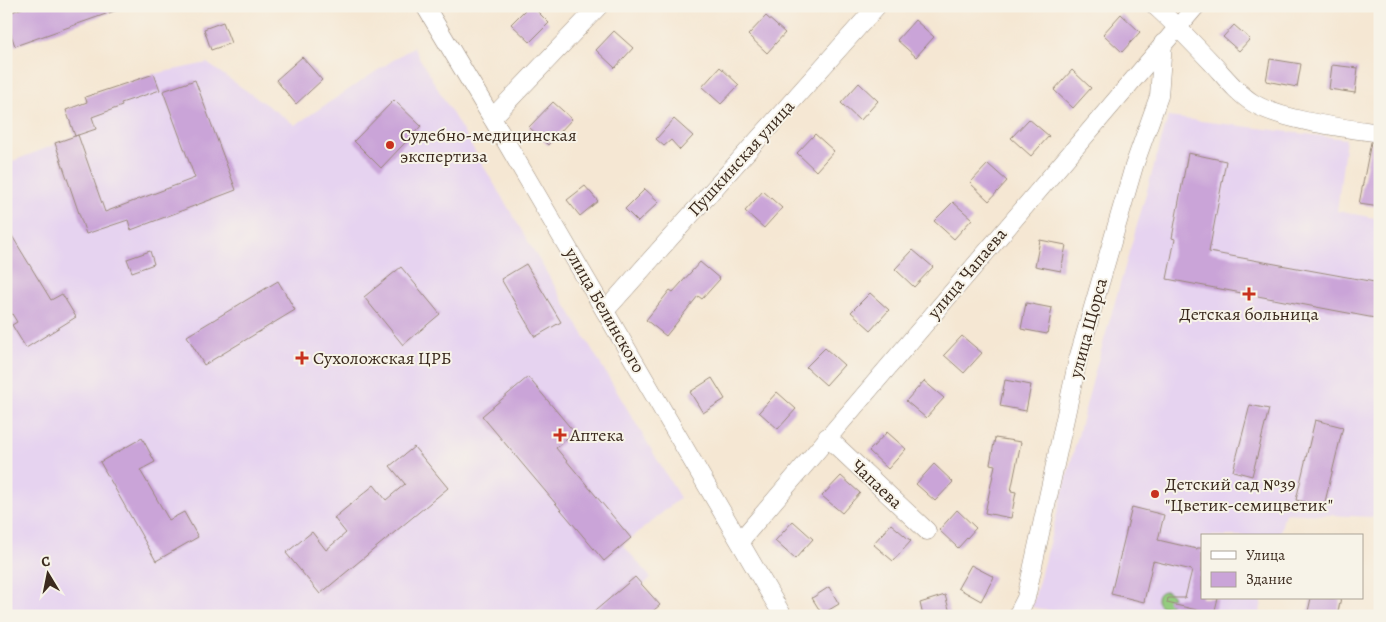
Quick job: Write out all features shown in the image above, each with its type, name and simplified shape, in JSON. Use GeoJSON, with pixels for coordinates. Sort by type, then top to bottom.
{"type":"FeatureCollection","features":[{"type":"Feature","properties":{"kind":"street","name":"улица Белинского"},"geometry":{"type":"LineString","coordinates":[[425,6],[783,616]]}},
{"type":"Feature","properties":{"kind":"street"},"geometry":{"type":"LineString","coordinates":[[492,118],[599,6]]}},
{"type":"Feature","properties":{"kind":"street","name":"Пушкинская улица"},"geometry":{"type":"LineString","coordinates":[[605,310],[877,6]]}},
{"type":"Feature","properties":{"kind":"street"},"geometry":{"type":"LineString","coordinates":[[1155,6],[1177,26],[1236,90],[1254,104],[1276,113],[1380,134]]}},
{"type":"Feature","properties":{"kind":"street","name":"улица Чапаева"},"geometry":{"type":"LineString","coordinates":[[740,540],[1196,6]]}},
{"type":"Feature","properties":{"kind":"street","name":"улица Щорса"},"geometry":{"type":"LineString","coordinates":[[1018,616],[1026,598],[1078,359],[1134,166],[1159,96],[1164,43]]}},
{"type":"Feature","properties":{"kind":"street","name":"Чапаева"},"geometry":{"type":"LineString","coordinates":[[827,437],[927,531]]}},
{"type":"Feature","properties":{"kind":"shaded area","name":"Сухоложская ЦРБ"},"geometry":{"type":"Polygon","coordinates":[[[413,47],[680,498],[623,545],[651,578],[643,585],[660,605],[647,616],[6,616],[6,162],[75,137],[66,110],[87,102],[85,97],[154,74],[207,63],[295,125],[413,47]]]}},
{"type":"Feature","properties":{"kind":"shaded area","name":"Детская больница"},"geometry":{"type":"Polygon","coordinates":[[[1168,117],[1346,139],[1337,211],[1380,219],[1380,491],[1374,517],[1285,513],[1280,534],[1201,534],[1201,600],[1263,600],[1259,616],[1076,616],[1032,607],[1096,368],[1168,117]]]}},
{"type":"Feature","properties":{"kind":"green space"},"geometry":{"type":"Polygon","coordinates":[[[1162,591],[1168,591],[1173,596],[1171,605],[1162,607],[1157,602],[1157,596],[1162,591]]]}},
{"type":"Feature","properties":{"kind":"building"},"geometry":{"type":"Polygon","coordinates":[[[28,6],[122,6],[123,8],[15,46],[6,20],[6,14],[28,6]]]}},
{"type":"Feature","properties":{"kind":"building"},"geometry":{"type":"Polygon","coordinates":[[[529,6],[532,6],[549,23],[530,42],[511,24],[529,6]]]}},
{"type":"Feature","properties":{"kind":"building"},"geometry":{"type":"Polygon","coordinates":[[[1121,14],[1140,32],[1122,52],[1103,34],[1121,14]]]}},
{"type":"Feature","properties":{"kind":"building"},"geometry":{"type":"Polygon","coordinates":[[[766,16],[785,33],[767,53],[748,35],[766,16]]]}},
{"type":"Feature","properties":{"kind":"building"},"geometry":{"type":"Polygon","coordinates":[[[915,20],[934,37],[916,57],[897,40],[915,20]]]}},
{"type":"Feature","properties":{"kind":"building"},"geometry":{"type":"Polygon","coordinates":[[[223,22],[231,43],[211,50],[204,29],[223,22]]]}},
{"type":"Feature","properties":{"kind":"building"},"geometry":{"type":"Polygon","coordinates":[[[1234,25],[1250,39],[1239,51],[1223,37],[1234,25]]]}},
{"type":"Feature","properties":{"kind":"building"},"geometry":{"type":"Polygon","coordinates":[[[614,31],[633,48],[615,68],[596,50],[614,31]]]}},
{"type":"Feature","properties":{"kind":"building"},"geometry":{"type":"Polygon","coordinates":[[[302,57],[322,80],[296,104],[276,80],[302,57]]]}},
{"type":"Feature","properties":{"kind":"building"},"geometry":{"type":"Polygon","coordinates":[[[1270,59],[1301,64],[1297,87],[1266,81],[1270,59]]]}},
{"type":"Feature","properties":{"kind":"building"},"geometry":{"type":"Polygon","coordinates":[[[1332,65],[1358,68],[1355,93],[1329,89],[1332,65]]]}},
{"type":"Feature","properties":{"kind":"building"},"geometry":{"type":"Polygon","coordinates":[[[720,67],[739,85],[721,104],[702,87],[720,67]]]}},
{"type":"Feature","properties":{"kind":"building"},"geometry":{"type":"Polygon","coordinates":[[[1072,70],[1091,88],[1073,108],[1054,90],[1072,70]]]}},
{"type":"Feature","properties":{"kind":"building"},"geometry":{"type":"Polygon","coordinates":[[[154,74],[160,90],[121,103],[122,106],[92,117],[96,129],[75,136],[66,110],[87,102],[85,97],[154,74]]]}},
{"type":"Feature","properties":{"kind":"building"},"geometry":{"type":"Polygon","coordinates":[[[195,80],[236,190],[131,230],[128,220],[86,234],[55,143],[78,135],[105,212],[195,178],[163,91],[195,80]]]}},
{"type":"Feature","properties":{"kind":"building"},"geometry":{"type":"Polygon","coordinates":[[[859,83],[878,101],[860,121],[841,103],[859,83]]]}},
{"type":"Feature","properties":{"kind":"building"},"geometry":{"type":"Polygon","coordinates":[[[394,100],[421,126],[381,168],[354,141],[394,100]]]}},
{"type":"Feature","properties":{"kind":"building"},"geometry":{"type":"Polygon","coordinates":[[[553,102],[572,119],[548,145],[529,127],[553,102]]]}},
{"type":"Feature","properties":{"kind":"building"},"geometry":{"type":"Polygon","coordinates":[[[674,119],[693,136],[680,150],[671,140],[664,146],[656,139],[674,119]]]}},
{"type":"Feature","properties":{"kind":"building"},"geometry":{"type":"Polygon","coordinates":[[[1029,119],[1049,136],[1031,156],[1011,138],[1029,119]]]}},
{"type":"Feature","properties":{"kind":"building"},"geometry":{"type":"Polygon","coordinates":[[[815,134],[834,151],[816,171],[797,153],[815,134]]]}},
{"type":"Feature","properties":{"kind":"building"},"geometry":{"type":"Polygon","coordinates":[[[1371,142],[1380,143],[1380,207],[1359,204],[1371,142]]]}},
{"type":"Feature","properties":{"kind":"building"},"geometry":{"type":"Polygon","coordinates":[[[1188,153],[1226,161],[1209,252],[1380,283],[1380,319],[1167,279],[1175,239],[1172,238],[1188,153]]]}},
{"type":"Feature","properties":{"kind":"building"},"geometry":{"type":"Polygon","coordinates":[[[988,164],[1007,181],[989,201],[970,183],[988,164]]]}},
{"type":"Feature","properties":{"kind":"building"},"geometry":{"type":"Polygon","coordinates":[[[585,186],[598,201],[580,216],[567,200],[585,186]]]}},
{"type":"Feature","properties":{"kind":"building"},"geometry":{"type":"Polygon","coordinates":[[[645,189],[659,202],[638,222],[625,209],[645,189]]]}},
{"type":"Feature","properties":{"kind":"building"},"geometry":{"type":"Polygon","coordinates":[[[763,191],[782,208],[764,228],[745,211],[763,191]]]}},
{"type":"Feature","properties":{"kind":"building"},"geometry":{"type":"Polygon","coordinates":[[[953,202],[972,219],[954,239],[934,221],[953,202]]]}},
{"type":"Feature","properties":{"kind":"building"},"geometry":{"type":"Polygon","coordinates":[[[6,226],[51,300],[62,294],[76,317],[26,348],[12,325],[17,322],[6,304],[6,226]]]}},
{"type":"Feature","properties":{"kind":"building"},"geometry":{"type":"Polygon","coordinates":[[[1040,240],[1066,245],[1061,271],[1035,266],[1040,240]]]}},
{"type":"Feature","properties":{"kind":"building"},"geometry":{"type":"Polygon","coordinates":[[[913,250],[933,267],[914,287],[895,269],[913,250]]]}},
{"type":"Feature","properties":{"kind":"building"},"geometry":{"type":"Polygon","coordinates":[[[150,251],[154,264],[132,272],[127,259],[150,251]]]}},
{"type":"Feature","properties":{"kind":"building"},"geometry":{"type":"Polygon","coordinates":[[[700,262],[720,279],[702,299],[698,296],[666,336],[646,320],[670,290],[673,292],[700,262]]]}},
{"type":"Feature","properties":{"kind":"building"},"geometry":{"type":"Polygon","coordinates":[[[526,264],[561,322],[535,337],[501,279],[526,264]]]}},
{"type":"Feature","properties":{"kind":"building"},"geometry":{"type":"Polygon","coordinates":[[[401,267],[440,314],[403,345],[364,297],[401,267]]]}},
{"type":"Feature","properties":{"kind":"building"},"geometry":{"type":"Polygon","coordinates":[[[278,281],[295,310],[204,365],[187,336],[278,281]]]}},
{"type":"Feature","properties":{"kind":"building"},"geometry":{"type":"Polygon","coordinates":[[[870,293],[889,310],[871,330],[851,312],[870,293]]]}},
{"type":"Feature","properties":{"kind":"building"},"geometry":{"type":"Polygon","coordinates":[[[1026,303],[1052,308],[1047,334],[1021,329],[1026,303]]]}},
{"type":"Feature","properties":{"kind":"building"},"geometry":{"type":"Polygon","coordinates":[[[962,336],[982,353],[964,373],[944,355],[962,336]]]}},
{"type":"Feature","properties":{"kind":"building"},"geometry":{"type":"Polygon","coordinates":[[[825,348],[844,365],[826,385],[806,367],[825,348]]]}},
{"type":"Feature","properties":{"kind":"building"},"geometry":{"type":"Polygon","coordinates":[[[528,377],[574,432],[556,448],[631,538],[604,561],[482,416],[528,377]]]}},
{"type":"Feature","properties":{"kind":"building"},"geometry":{"type":"Polygon","coordinates":[[[712,378],[725,399],[703,413],[690,392],[712,378]]]}},
{"type":"Feature","properties":{"kind":"building"},"geometry":{"type":"Polygon","coordinates":[[[1005,380],[1031,385],[1026,411],[1000,406],[1005,380]]]}},
{"type":"Feature","properties":{"kind":"building"},"geometry":{"type":"Polygon","coordinates":[[[924,381],[944,398],[926,418],[906,401],[924,381]]]}},
{"type":"Feature","properties":{"kind":"building"},"geometry":{"type":"Polygon","coordinates":[[[777,392],[796,409],[778,429],[759,412],[777,392]]]}},
{"type":"Feature","properties":{"kind":"building"},"geometry":{"type":"Polygon","coordinates":[[[1250,405],[1269,409],[1252,476],[1233,471],[1250,405]]]}},
{"type":"Feature","properties":{"kind":"building"},"geometry":{"type":"Polygon","coordinates":[[[1315,420],[1343,427],[1324,506],[1296,500],[1315,420]]]}},
{"type":"Feature","properties":{"kind":"building"},"geometry":{"type":"Polygon","coordinates":[[[887,432],[906,449],[888,469],[869,451],[887,432]]]}},
{"type":"Feature","properties":{"kind":"building"},"geometry":{"type":"Polygon","coordinates":[[[142,438],[155,462],[140,470],[169,520],[184,512],[198,537],[156,561],[100,462],[142,438]]]}},
{"type":"Feature","properties":{"kind":"building"},"geometry":{"type":"Polygon","coordinates":[[[995,438],[1021,442],[1011,491],[1016,492],[1011,518],[985,513],[995,465],[990,464],[995,438]]]}},
{"type":"Feature","properties":{"kind":"building"},"geometry":{"type":"Polygon","coordinates":[[[414,447],[448,488],[320,594],[286,553],[312,532],[326,550],[346,533],[334,518],[374,485],[386,500],[405,484],[390,466],[414,447]]]}},
{"type":"Feature","properties":{"kind":"building"},"geometry":{"type":"Polygon","coordinates":[[[934,464],[953,482],[935,501],[916,484],[934,464]]]}},
{"type":"Feature","properties":{"kind":"building"},"geometry":{"type":"Polygon","coordinates":[[[841,476],[860,493],[842,513],[822,496],[841,476]]]}},
{"type":"Feature","properties":{"kind":"building"},"geometry":{"type":"Polygon","coordinates":[[[1132,507],[1164,515],[1158,540],[1197,549],[1201,548],[1201,600],[1218,600],[1214,614],[1167,603],[1168,598],[1185,598],[1192,570],[1153,561],[1144,602],[1111,594],[1132,507]]]}},
{"type":"Feature","properties":{"kind":"building"},"geometry":{"type":"Polygon","coordinates":[[[957,510],[976,528],[958,548],[939,530],[957,510]]]}},
{"type":"Feature","properties":{"kind":"building"},"geometry":{"type":"Polygon","coordinates":[[[793,521],[813,539],[795,559],[775,541],[793,521]]]}},
{"type":"Feature","properties":{"kind":"building"},"geometry":{"type":"Polygon","coordinates":[[[891,524],[911,541],[893,561],[873,544],[891,524]]]}},
{"type":"Feature","properties":{"kind":"building"},"geometry":{"type":"Polygon","coordinates":[[[971,565],[994,577],[981,601],[958,588],[971,565]]]}},
{"type":"Feature","properties":{"kind":"building"},"geometry":{"type":"Polygon","coordinates":[[[635,577],[660,605],[647,616],[589,616],[635,577]]]}},
{"type":"Feature","properties":{"kind":"building"},"geometry":{"type":"Polygon","coordinates":[[[829,587],[839,604],[822,614],[812,598],[829,587]]]}},
{"type":"Feature","properties":{"kind":"building"},"geometry":{"type":"Polygon","coordinates":[[[945,595],[951,616],[923,616],[920,603],[945,595]]]}},
{"type":"Feature","properties":{"kind":"building"},"geometry":{"type":"Polygon","coordinates":[[[1311,600],[1341,600],[1337,616],[1307,616],[1311,600]]]}},
{"type":"Feature","properties":{"kind":"place","name":"Судебно-медицинская экспертиза"},"geometry":{"type":"Point","coordinates":[390,145]}},
{"type":"Feature","properties":{"kind":"place","name":"Детская больница"},"geometry":{"type":"Point","coordinates":[1249,294]}},
{"type":"Feature","properties":{"kind":"place","name":"Сухоложская ЦРБ"},"geometry":{"type":"Point","coordinates":[302,358]}},
{"type":"Feature","properties":{"kind":"place","name":"Аптека"},"geometry":{"type":"Point","coordinates":[560,435]}},
{"type":"Feature","properties":{"kind":"place","name":"Детский сад №39 \"Цветик-семицветик\""},"geometry":{"type":"Point","coordinates":[1155,494]}}]}
